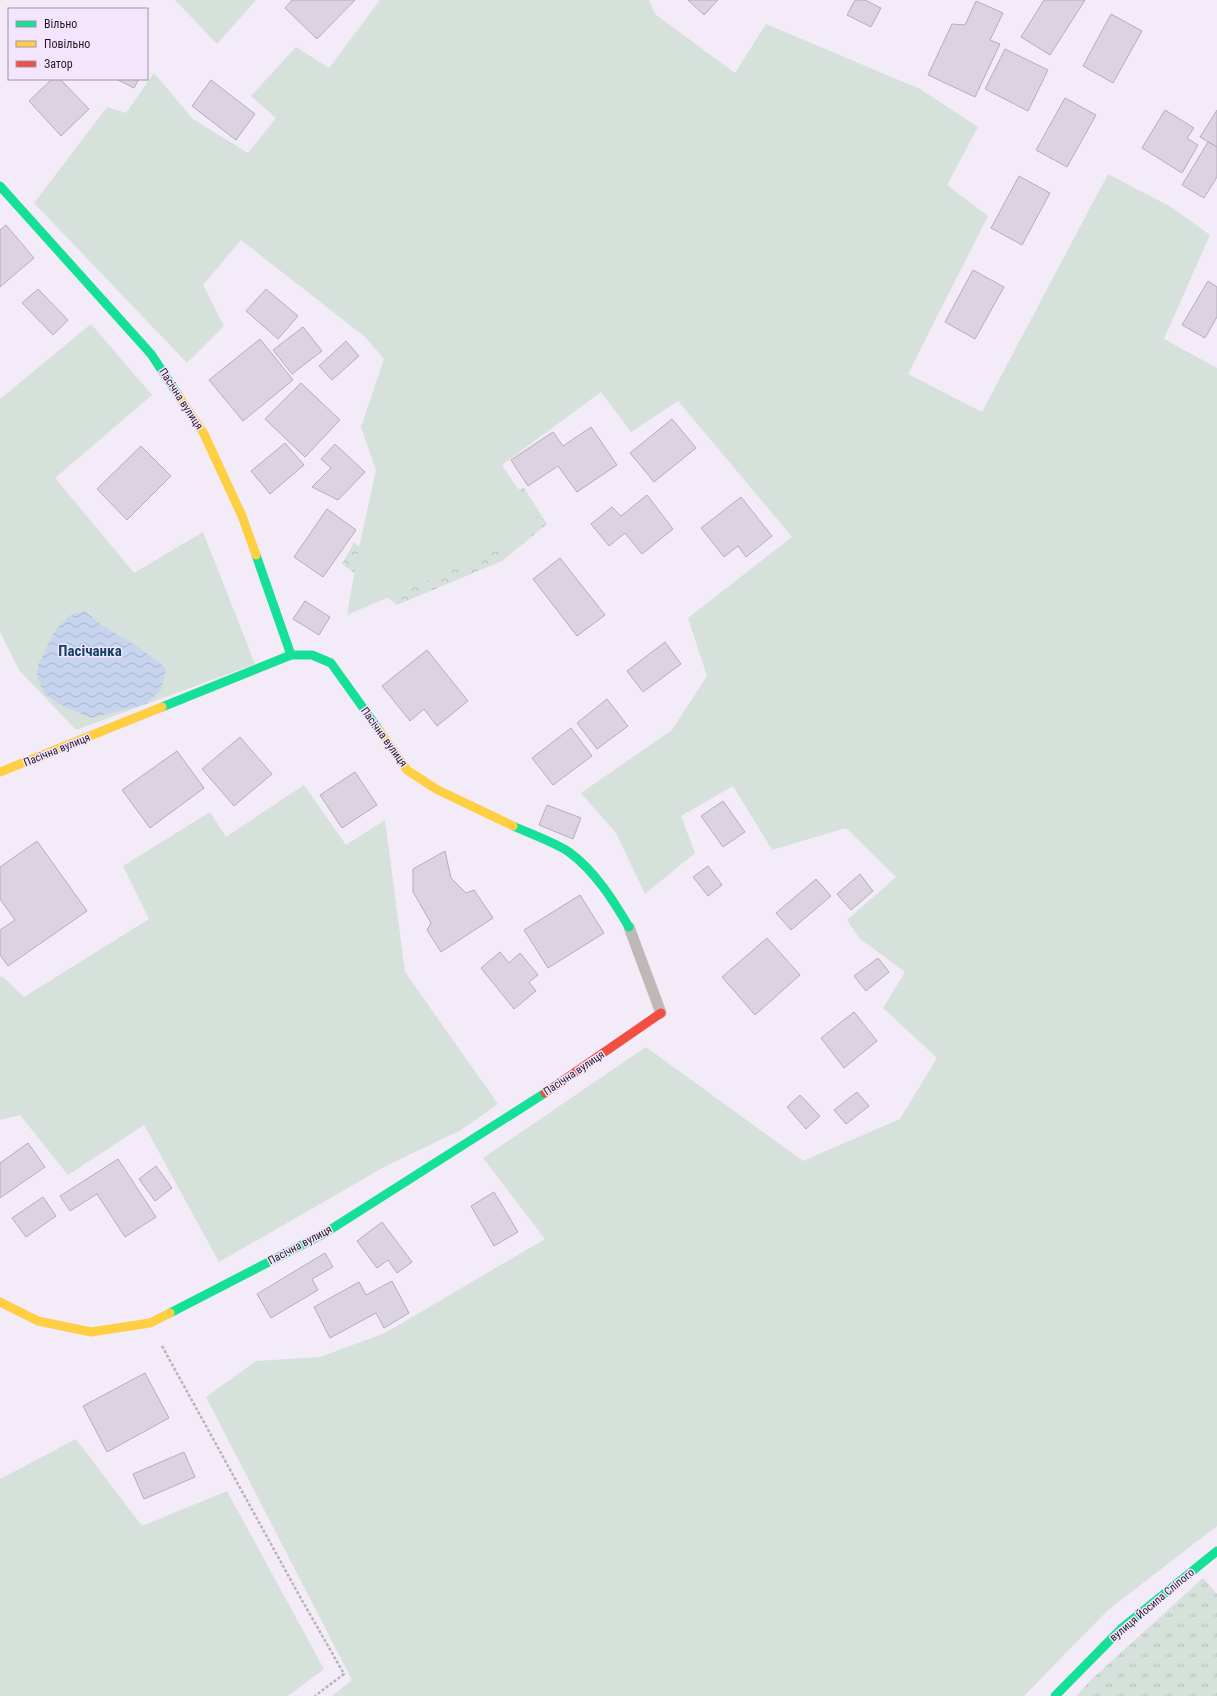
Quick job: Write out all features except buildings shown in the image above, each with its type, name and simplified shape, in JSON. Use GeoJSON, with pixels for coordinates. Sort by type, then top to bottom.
{"type":"FeatureCollection","features":[{"type":"Feature","properties":{"kind":"street","name":"Пасічна вулиця"},"geometry":{"type":"LineString","coordinates":[[0,186],[152,354],[204,434],[242,516],[291,655]]}},
{"type":"Feature","properties":{"kind":"street","name":"Пасічна вулиця"},"geometry":{"type":"LineString","coordinates":[[0,772],[291,655],[302,653],[321,656],[331,663],[407,770],[436,789],[570,852],[591,872],[614,901],[629,927]]}},
{"type":"Feature","properties":{"kind":"street","name":"Пасічна вулиця"},"geometry":{"type":"LineString","coordinates":[[0,1302],[38,1321],[91,1332],[150,1323],[325,1233],[575,1073],[661,1013]]}},
{"type":"Feature","properties":{"kind":"street","name":"вулиця Йосипа Сліпого"},"geometry":{"type":"LineString","coordinates":[[1054,1696],[1122,1628],[1217,1551]]}},
{"type":"Feature","properties":{"kind":"lane","name":"Пасічна вулиця"},"geometry":{"type":"LineString","coordinates":[[629,927],[661,1013]]}},
{"type":"Feature","properties":{"kind":"path"},"geometry":{"type":"LineString","coordinates":[[150,1323],[344,1674],[316,1696]]}},
{"type":"Feature","properties":{"kind":"green space"},"geometry":{"type":"Polygon","coordinates":[[[175,0],[256,0],[217,44],[175,0]]]}},
{"type":"Feature","properties":{"kind":"green space"},"geometry":{"type":"Polygon","coordinates":[[[380,0],[649,0],[655,14],[735,73],[766,24],[920,89],[978,127],[947,185],[988,216],[908,374],[982,412],[1108,174],[1171,207],[1210,235],[1164,339],[1217,368],[1217,1526],[1108,1610],[1024,1696],[332,1696],[352,1680],[206,1397],[256,1361],[320,1357],[385,1333],[545,1239],[483,1158],[646,1047],[803,1161],[900,1119],[937,1058],[883,1008],[905,972],[859,938],[847,920],[896,877],[846,828],[772,850],[733,786],[681,816],[695,853],[645,894],[616,833],[581,793],[672,730],[707,676],[688,618],[792,537],[678,401],[631,432],[601,392],[502,465],[539,520],[510,545],[347,615],[358,552],[376,470],[361,427],[384,359],[365,337],[241,240],[203,285],[224,326],[187,363],[34,203],[107,107],[126,113],[154,73],[193,119],[248,153],[276,118],[251,96],[296,47],[329,68],[380,0]]]}},
{"type":"Feature","properties":{"kind":"green space"},"geometry":{"type":"Polygon","coordinates":[[[91,324],[152,395],[55,478],[134,573],[203,532],[255,664],[76,730],[19,670],[0,632],[0,399],[91,324]]]}},
{"type":"Feature","properties":{"kind":"green space"},"geometry":{"type":"Polygon","coordinates":[[[524,488],[547,524],[502,561],[397,605],[342,564],[354,542],[382,570],[491,493],[524,488]]]}},
{"type":"Feature","properties":{"kind":"green space"},"geometry":{"type":"Polygon","coordinates":[[[304,785],[346,845],[385,820],[405,972],[498,1104],[461,1130],[386,1166],[219,1262],[144,1125],[68,1175],[20,1115],[0,1120],[0,977],[2,976],[24,997],[149,919],[123,866],[210,812],[226,837],[304,785]]]}},
{"type":"Feature","properties":{"kind":"green space"},"geometry":{"type":"Polygon","coordinates":[[[76,1439],[142,1526],[227,1491],[324,1669],[288,1696],[0,1696],[0,1479],[76,1439]]]}},
{"type":"Feature","properties":{"kind":"green space"},"geometry":{"type":"Polygon","coordinates":[[[1203,1578],[1217,1594],[1217,1696],[1076,1696],[1094,1677],[1203,1578]]]}},
{"type":"Feature","properties":{"kind":"water"},"geometry":{"type":"Polygon","coordinates":[[[85,611],[100,624],[135,645],[166,668],[161,690],[146,704],[92,718],[60,705],[44,693],[37,676],[38,665],[56,629],[71,615],[85,611]]]}},
{"type":"Feature","properties":{"kind":"traffic: fast"},"geometry":{"type":"LineString","coordinates":[[0,186],[151,354],[178,395]]}},
{"type":"Feature","properties":{"kind":"traffic: fast"},"geometry":{"type":"LineString","coordinates":[[256,555],[291,655]]}},
{"type":"Feature","properties":{"kind":"traffic: fast"},"geometry":{"type":"LineString","coordinates":[[162,707],[291,655],[312,655],[331,663],[379,730]]}},
{"type":"Feature","properties":{"kind":"traffic: fast"},"geometry":{"type":"LineString","coordinates":[[513,826],[542,838],[569,852],[587,868],[603,886],[629,927]]}},
{"type":"Feature","properties":{"kind":"traffic: fast"},"geometry":{"type":"LineString","coordinates":[[170,1313],[325,1233],[545,1093]]}},
{"type":"Feature","properties":{"kind":"traffic: fast"},"geometry":{"type":"LineString","coordinates":[[1055,1696],[1122,1628],[1217,1551]]}},
{"type":"Feature","properties":{"kind":"traffic: slow"},"geometry":{"type":"LineString","coordinates":[[178,395],[204,434],[242,516],[256,555]]}},
{"type":"Feature","properties":{"kind":"traffic: slow"},"geometry":{"type":"LineString","coordinates":[[0,772],[162,707]]}},
{"type":"Feature","properties":{"kind":"traffic: slow"},"geometry":{"type":"LineString","coordinates":[[379,730],[407,770],[436,789],[513,826]]}},
{"type":"Feature","properties":{"kind":"traffic: slow"},"geometry":{"type":"LineString","coordinates":[[0,1302],[38,1321],[91,1332],[150,1323],[170,1313]]}},
{"type":"Feature","properties":{"kind":"traffic: jam"},"geometry":{"type":"LineString","coordinates":[[545,1093],[661,1013]]}},
{"type":"Feature","properties":{"kind":"district","name":"Пасічанка"},"geometry":{"type":"Point","coordinates":[90,651]}}]}
